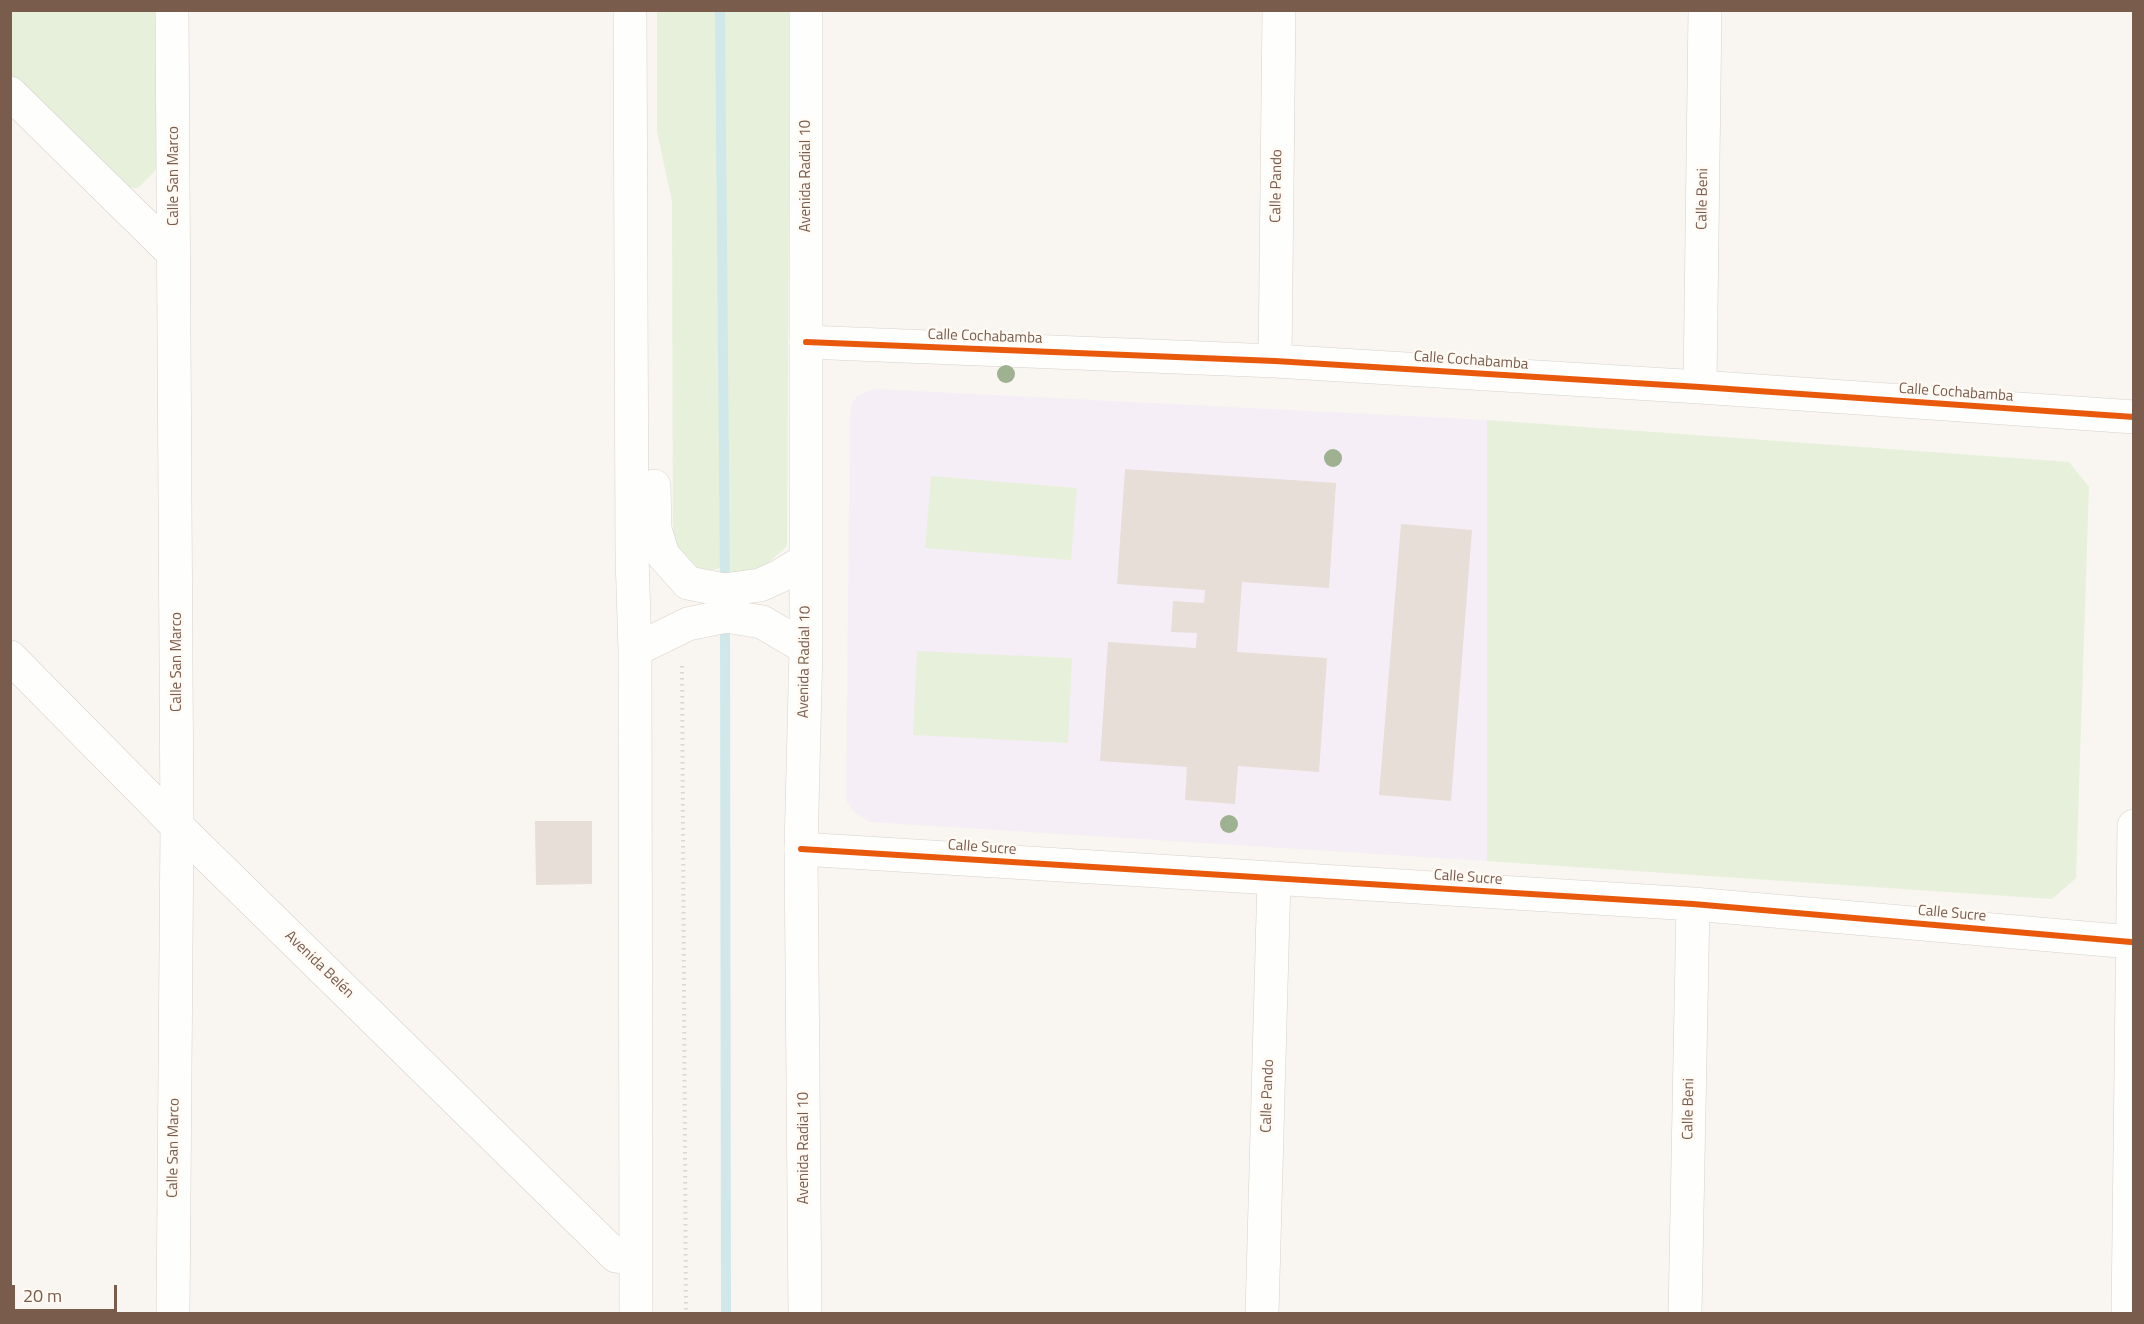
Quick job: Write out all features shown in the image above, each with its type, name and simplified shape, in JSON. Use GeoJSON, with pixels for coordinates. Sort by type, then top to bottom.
{"type":"FeatureCollection","features":[{"type":"Feature","properties":{"kind":"street","name":"Calle San Marco"},"geometry":{"type":"LineString","coordinates":[[172,10],[177,826],[173,1314]]}},
{"type":"Feature","properties":{"kind":"street"},"geometry":{"type":"LineString","coordinates":[[630,10],[632,556],[635,650],[636,1314]]}},
{"type":"Feature","properties":{"kind":"street","name":"Avenida Radial 10"},"geometry":{"type":"LineString","coordinates":[[805,1314],[801,849],[806,648],[793,568],[806,342],[806,10]]}},
{"type":"Feature","properties":{"kind":"street","name":"Calle Pando"},"geometry":{"type":"LineString","coordinates":[[1275,361],[1279,10]]}},
{"type":"Feature","properties":{"kind":"street","name":"Calle Beni"},"geometry":{"type":"LineString","coordinates":[[1700,387],[1705,10]]}},
{"type":"Feature","properties":{"kind":"street"},"geometry":{"type":"LineString","coordinates":[[10,93],[174,254]]}},
{"type":"Feature","properties":{"kind":"street"},"geometry":{"type":"LineString","coordinates":[[631,208],[650,266],[655,529],[663,555],[688,583],[724,590],[760,585],[793,568]]}},
{"type":"Feature","properties":{"kind":"street","name":"Calle Cochabamba"},"geometry":{"type":"LineString","coordinates":[[806,342],[1275,361],[2133,417]]}},
{"type":"Feature","properties":{"kind":"street"},"geometry":{"type":"LineString","coordinates":[[635,650],[685,625],[726,616],[762,622],[806,648]]}},
{"type":"Feature","properties":{"kind":"street","name":"Avenida Belén"},"geometry":{"type":"LineString","coordinates":[[10,657],[177,826],[616,1256],[635,1258]]}},
{"type":"Feature","properties":{"kind":"street"},"geometry":{"type":"LineString","coordinates":[[2128,1314],[2131,1268],[2133,826]]}},
{"type":"Feature","properties":{"kind":"street","name":"Calle Sucre"},"geometry":{"type":"LineString","coordinates":[[801,849],[1693,904],[2131,942]]}},
{"type":"Feature","properties":{"kind":"street","name":"Calle Pando"},"geometry":{"type":"LineString","coordinates":[[1262,1314],[1274,878]]}},
{"type":"Feature","properties":{"kind":"street","name":"Calle Beni"},"geometry":{"type":"LineString","coordinates":[[1685,1314],[1693,904]]}},
{"type":"Feature","properties":{"kind":"path"},"geometry":{"type":"LineString","coordinates":[[685,625],[686,1314]]}},
{"type":"Feature","properties":{"kind":"shaded area"},"geometry":{"type":"Polygon","coordinates":[[[875,389],[1487,420],[1487,861],[870,822],[855,813],[846,800],[850,415],[852,403],[858,395],[875,389]]]}},
{"type":"Feature","properties":{"kind":"green space"},"geometry":{"type":"Polygon","coordinates":[[[10,11],[155,11],[159,159],[155,171],[138,188],[129,188],[11,78],[10,11]]]}},
{"type":"Feature","properties":{"kind":"green space"},"geometry":{"type":"Polygon","coordinates":[[[657,11],[790,11],[787,546],[759,571],[740,577],[724,567],[702,573],[673,549],[672,201],[657,132],[657,11]]]}},
{"type":"Feature","properties":{"kind":"green space"},"geometry":{"type":"Polygon","coordinates":[[[1487,420],[2069,462],[2089,487],[2076,878],[2052,899],[1487,861],[1487,420]]]}},
{"type":"Feature","properties":{"kind":"green space"},"geometry":{"type":"Polygon","coordinates":[[[931,476],[1077,488],[1071,560],[925,548],[931,476]]]}},
{"type":"Feature","properties":{"kind":"green space"},"geometry":{"type":"Polygon","coordinates":[[[917,651],[1072,658],[1068,743],[913,735],[917,651]]]}},
{"type":"Feature","properties":{"kind":"building"},"geometry":{"type":"Polygon","coordinates":[[[1125,469],[1336,483],[1329,588],[1242,582],[1237,652],[1327,658],[1319,772],[1238,766],[1235,804],[1185,800],[1187,767],[1100,761],[1108,642],[1196,648],[1197,633],[1171,632],[1173,601],[1204,603],[1205,590],[1117,584],[1125,469]]]}},
{"type":"Feature","properties":{"kind":"building"},"geometry":{"type":"Polygon","coordinates":[[[1401,524],[1472,530],[1451,801],[1379,795],[1401,524]]]}},
{"type":"Feature","properties":{"kind":"building"},"geometry":{"type":"Polygon","coordinates":[[[535,821],[592,821],[592,884],[536,885],[535,821]]]}},
{"type":"Feature","properties":{"kind":"waterway"},"geometry":{"type":"LineString","coordinates":[[720,10],[725,586]]}},
{"type":"Feature","properties":{"kind":"waterway"},"geometry":{"type":"LineString","coordinates":[[725,620],[726,1314]]}},
{"type":"Feature","properties":{"kind":"cycle path"},"geometry":{"type":"LineString","coordinates":[[806,342],[1275,361],[2134,417]]}},
{"type":"Feature","properties":{"kind":"cycle path"},"geometry":{"type":"LineString","coordinates":[[801,849],[1693,904],[2131,942]]}}]}
